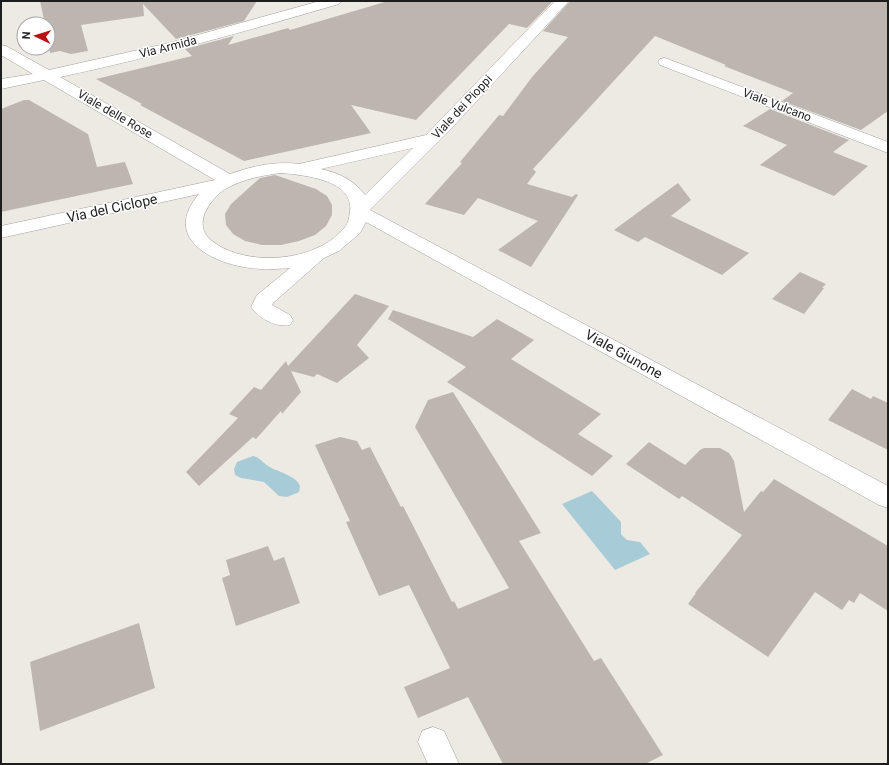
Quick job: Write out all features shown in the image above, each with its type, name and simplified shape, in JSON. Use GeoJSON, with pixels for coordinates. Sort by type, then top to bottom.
{"type":"FeatureCollection","features":[{"type":"Feature","properties":{"kind":"street","name":"Via Armida"},"geometry":{"type":"LineString","coordinates":[[1,84],[49,76],[196,40],[334,1]]}},
{"type":"Feature","properties":{"kind":"street","name":"Viale dei Pioppi"},"geometry":{"type":"LineString","coordinates":[[360,211],[432,139],[562,1]]}},
{"type":"Feature","properties":{"kind":"street","name":"Viale delle Rose"},"geometry":{"type":"LineString","coordinates":[[1,49],[226,182]]}},
{"type":"Feature","properties":{"kind":"street","name":"Viale Vulcano"},"geometry":{"type":"LineString","coordinates":[[666,62],[888,148]]}},
{"type":"Feature","properties":{"kind":"street"},"geometry":{"type":"LineString","coordinates":[[300,169],[432,139]]}},
{"type":"Feature","properties":{"kind":"street"},"geometry":{"type":"LineString","coordinates":[[282,168],[300,169],[324,174],[343,183],[352,191],[358,201],[360,211],[357,223],[336,245],[319,254],[296,261],[270,264],[246,262],[224,256],[207,247],[197,235],[194,221],[198,208],[208,195],[226,182],[245,174],[263,170],[282,168]]}},
{"type":"Feature","properties":{"kind":"street","name":"Via del Ciclope"},"geometry":{"type":"LineString","coordinates":[[1,232],[226,182]]}},
{"type":"Feature","properties":{"kind":"street","name":"Viale Giunone"},"geometry":{"type":"LineString","coordinates":[[360,211],[888,498]]}},
{"type":"Feature","properties":{"kind":"street"},"geometry":{"type":"LineString","coordinates":[[283,320],[261,307],[264,300],[319,254]]}},
{"type":"Feature","properties":{"kind":"water"},"geometry":{"type":"Polygon","coordinates":[[[253,456],[272,468],[295,479],[300,486],[299,492],[287,497],[279,496],[264,482],[241,478],[235,475],[234,469],[237,462],[253,456]]]}},
{"type":"Feature","properties":{"kind":"water"},"geometry":{"type":"Polygon","coordinates":[[[592,491],[621,522],[621,534],[627,540],[640,542],[650,554],[615,570],[562,504],[592,491]]]}},
{"type":"Feature","properties":{"kind":"building"},"geometry":{"type":"Polygon","coordinates":[[[40,1],[257,1],[244,21],[176,39],[143,4],[144,16],[81,25],[88,51],[71,54],[60,51],[56,52],[56,16],[43,16],[40,1]]]}},
{"type":"Feature","properties":{"kind":"building"},"geometry":{"type":"Polygon","coordinates":[[[388,1],[553,1],[527,28],[509,24],[416,120],[351,105],[371,133],[244,161],[140,105],[142,104],[96,79],[192,56],[185,49],[234,36],[228,45],[288,28],[290,30],[388,1]]]}},
{"type":"Feature","properties":{"kind":"building"},"geometry":{"type":"Polygon","coordinates":[[[570,1],[888,1],[888,111],[861,130],[782,101],[793,93],[724,66],[726,65],[655,36],[533,169],[536,172],[527,184],[572,197],[576,194],[578,195],[531,267],[498,250],[538,221],[478,198],[464,215],[425,204],[462,163],[460,162],[499,115],[503,116],[532,77],[568,37],[543,31],[570,1]]]}},
{"type":"Feature","properties":{"kind":"building"},"geometry":{"type":"Polygon","coordinates":[[[24,100],[29,100],[88,134],[97,167],[125,162],[133,184],[1,212],[1,109],[24,100]]]}},
{"type":"Feature","properties":{"kind":"building"},"geometry":{"type":"Polygon","coordinates":[[[770,109],[849,140],[833,152],[868,166],[834,196],[760,165],[787,145],[743,126],[770,109]]]}},
{"type":"Feature","properties":{"kind":"building"},"geometry":{"type":"Polygon","coordinates":[[[275,175],[316,189],[327,196],[332,205],[332,215],[326,226],[315,235],[299,241],[281,245],[262,245],[245,241],[233,234],[226,225],[225,214],[231,204],[260,178],[275,175]]]}},
{"type":"Feature","properties":{"kind":"building"},"geometry":{"type":"Polygon","coordinates":[[[678,183],[691,200],[671,216],[749,253],[722,275],[645,237],[638,242],[614,230],[678,183]]]}},
{"type":"Feature","properties":{"kind":"building"},"geometry":{"type":"Polygon","coordinates":[[[800,272],[826,284],[804,314],[772,299],[800,272]]]}},
{"type":"Feature","properties":{"kind":"building"},"geometry":{"type":"Polygon","coordinates":[[[355,294],[389,306],[357,345],[369,358],[337,383],[317,374],[314,377],[291,371],[301,392],[282,414],[281,411],[256,439],[253,437],[199,486],[186,472],[238,418],[229,414],[254,387],[261,390],[286,361],[288,366],[355,294]]]}},
{"type":"Feature","properties":{"kind":"building"},"geometry":{"type":"Polygon","coordinates":[[[393,310],[473,337],[497,319],[534,340],[511,359],[601,414],[578,434],[613,456],[592,476],[447,382],[466,367],[388,319],[393,310]]]}},
{"type":"Feature","properties":{"kind":"building"},"geometry":{"type":"Polygon","coordinates":[[[852,389],[871,399],[873,396],[888,403],[888,450],[828,420],[852,389]]]}},
{"type":"Feature","properties":{"kind":"building"},"geometry":{"type":"Polygon","coordinates":[[[453,392],[541,533],[519,541],[594,661],[601,658],[663,755],[645,764],[503,764],[468,697],[418,718],[404,687],[450,668],[409,585],[379,596],[346,522],[350,521],[315,445],[340,437],[357,441],[362,450],[370,447],[401,507],[403,506],[452,602],[454,601],[458,609],[509,588],[415,427],[428,400],[453,392]]]}},
{"type":"Feature","properties":{"kind":"building"},"geometry":{"type":"Polygon","coordinates":[[[649,442],[685,465],[704,448],[720,448],[729,453],[734,461],[744,512],[761,491],[763,492],[774,479],[888,546],[888,611],[860,593],[854,603],[849,600],[842,610],[815,592],[768,657],[688,604],[695,593],[742,535],[682,496],[679,499],[626,464],[649,442]]]}},
{"type":"Feature","properties":{"kind":"building"},"geometry":{"type":"Polygon","coordinates":[[[268,546],[274,561],[284,557],[300,603],[236,626],[222,578],[230,575],[226,560],[268,546]]]}},
{"type":"Feature","properties":{"kind":"building"},"geometry":{"type":"Polygon","coordinates":[[[139,623],[155,688],[40,731],[30,662],[139,623]]]}}]}
